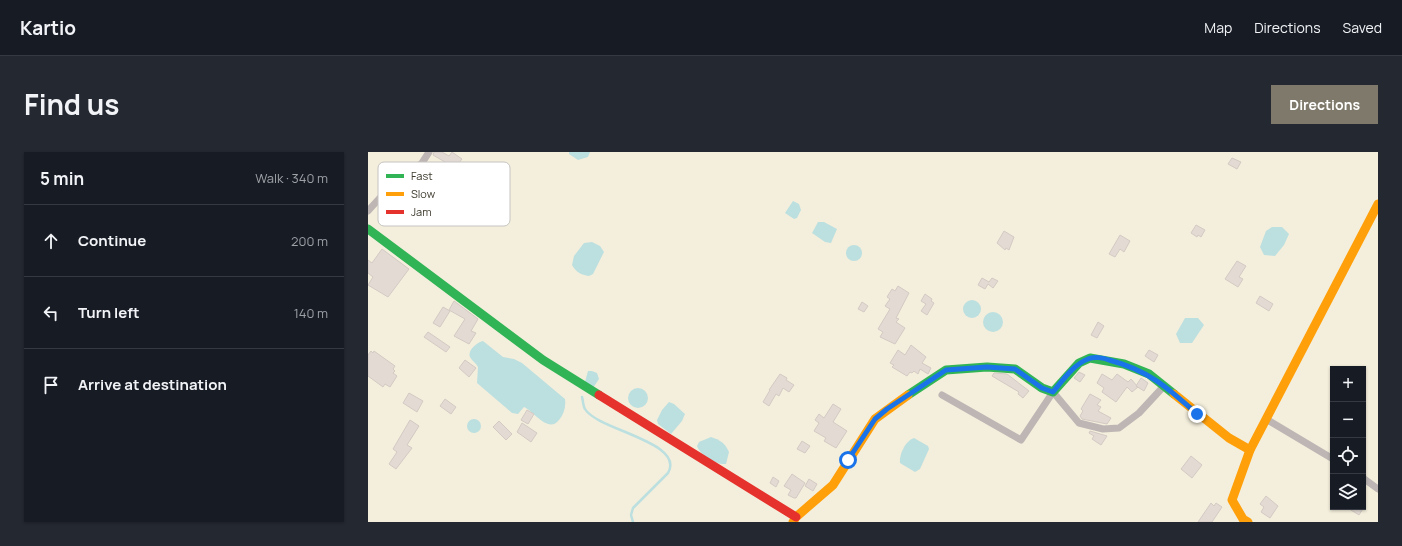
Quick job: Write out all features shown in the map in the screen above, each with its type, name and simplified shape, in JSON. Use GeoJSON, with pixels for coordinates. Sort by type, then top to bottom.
{"type":"FeatureCollection","features":[{"type":"Feature","properties":{"kind":"street"},"geometry":{"type":"LineString","coordinates":[[423,162],[429,152]]}},
{"type":"Feature","properties":{"kind":"street"},"geometry":{"type":"LineString","coordinates":[[368,211],[378,200]]}},
{"type":"Feature","properties":{"kind":"street"},"geometry":{"type":"LineString","coordinates":[[1248,522],[1244,519],[1232,500],[1250,450],[1378,204]]}},
{"type":"Feature","properties":{"kind":"street"},"geometry":{"type":"LineString","coordinates":[[368,229],[544,360],[795,520],[833,485],[855,448],[875,419],[887,409],[946,370],[987,367],[1015,369],[1042,388],[1053,392],[1079,423],[1103,429],[1119,428],[1139,412],[1164,386]]}},
{"type":"Feature","properties":{"kind":"street"},"geometry":{"type":"LineString","coordinates":[[942,395],[1021,440],[1053,392],[1079,364],[1090,358],[1124,364],[1149,374],[1223,434],[1250,450]]}},
{"type":"Feature","properties":{"kind":"street"},"geometry":{"type":"LineString","coordinates":[[1266,419],[1330,457]]}},
{"type":"Feature","properties":{"kind":"street"},"geometry":{"type":"LineString","coordinates":[[1366,480],[1378,489]]}},
{"type":"Feature","properties":{"kind":"water"},"geometry":{"type":"Polygon","coordinates":[[[569,152],[590,152],[588,157],[578,160],[569,154],[569,152]]]}},
{"type":"Feature","properties":{"kind":"water"},"geometry":{"type":"Polygon","coordinates":[[[793,201],[799,204],[801,210],[797,218],[794,219],[785,213],[793,201]]]}},
{"type":"Feature","properties":{"kind":"water"},"geometry":{"type":"Polygon","coordinates":[[[818,222],[824,222],[837,229],[831,243],[825,242],[812,233],[818,222]]]}},
{"type":"Feature","properties":{"kind":"water"},"geometry":{"type":"Polygon","coordinates":[[[1272,227],[1282,227],[1289,234],[1284,245],[1275,256],[1264,255],[1260,247],[1266,231],[1272,227]]]}},
{"type":"Feature","properties":{"kind":"water"},"geometry":{"type":"Polygon","coordinates":[[[592,242],[600,246],[604,252],[593,274],[589,276],[579,273],[572,265],[574,256],[584,243],[592,242]]]}},
{"type":"Feature","properties":{"kind":"water"},"geometry":{"type":"Polygon","coordinates":[[[854,245],[861,250],[862,253],[857,260],[854,261],[847,256],[846,253],[851,246],[854,245]]]}},
{"type":"Feature","properties":{"kind":"water"},"geometry":{"type":"Polygon","coordinates":[[[972,300],[978,303],[981,309],[978,315],[972,318],[966,315],[963,309],[966,303],[972,300]]]}},
{"type":"Feature","properties":{"kind":"water"},"geometry":{"type":"Polygon","coordinates":[[[993,312],[1000,315],[1003,322],[1000,329],[993,332],[986,329],[983,322],[986,315],[993,312]]]}},
{"type":"Feature","properties":{"kind":"water"},"geometry":{"type":"Polygon","coordinates":[[[1185,318],[1198,318],[1204,325],[1192,343],[1180,343],[1176,334],[1185,318]]]}},
{"type":"Feature","properties":{"kind":"water"},"geometry":{"type":"Polygon","coordinates":[[[483,341],[503,357],[514,359],[522,363],[565,399],[562,415],[555,424],[546,423],[524,407],[518,414],[512,413],[477,383],[478,367],[469,354],[471,349],[483,341]]]}},
{"type":"Feature","properties":{"kind":"water"},"geometry":{"type":"Polygon","coordinates":[[[588,371],[597,373],[599,379],[593,388],[585,382],[588,371]]]}},
{"type":"Feature","properties":{"kind":"water"},"geometry":{"type":"Polygon","coordinates":[[[634,388],[642,388],[648,394],[648,402],[642,408],[634,408],[628,402],[628,394],[634,388]]]}},
{"type":"Feature","properties":{"kind":"water"},"geometry":{"type":"Polygon","coordinates":[[[669,402],[674,404],[685,414],[682,421],[671,434],[658,424],[657,420],[662,410],[669,402]]]}},
{"type":"Feature","properties":{"kind":"water"},"geometry":{"type":"Polygon","coordinates":[[[471,419],[477,419],[481,423],[481,429],[477,433],[471,433],[467,429],[467,423],[471,419]]]}},
{"type":"Feature","properties":{"kind":"water"},"geometry":{"type":"Polygon","coordinates":[[[711,437],[722,442],[726,446],[729,452],[726,464],[713,461],[701,453],[697,446],[699,442],[711,437]]]}},
{"type":"Feature","properties":{"kind":"water"},"geometry":{"type":"Polygon","coordinates":[[[914,438],[928,446],[929,449],[920,469],[915,472],[900,463],[900,456],[903,449],[908,442],[914,438]]]}},
{"type":"Feature","properties":{"kind":"building"},"geometry":{"type":"Polygon","coordinates":[[[434,152],[442,152],[449,156],[452,152],[462,159],[460,162],[445,162],[433,155],[434,152]]]}},
{"type":"Feature","properties":{"kind":"building"},"geometry":{"type":"Polygon","coordinates":[[[1232,158],[1241,162],[1237,169],[1228,164],[1232,158]]]}},
{"type":"Feature","properties":{"kind":"building"},"geometry":{"type":"Polygon","coordinates":[[[1196,225],[1205,230],[1201,237],[1198,235],[1197,237],[1191,233],[1196,225]]]}},
{"type":"Feature","properties":{"kind":"building"},"geometry":{"type":"Polygon","coordinates":[[[1004,231],[1014,237],[1009,250],[1006,248],[1005,250],[997,243],[1004,231]]]}},
{"type":"Feature","properties":{"kind":"building"},"geometry":{"type":"Polygon","coordinates":[[[1120,235],[1130,241],[1124,252],[1120,249],[1115,257],[1109,254],[1120,235]]]}},
{"type":"Feature","properties":{"kind":"building"},"geometry":{"type":"Polygon","coordinates":[[[382,249],[409,269],[388,297],[368,285],[373,277],[368,273],[368,260],[372,263],[382,249]]]}},
{"type":"Feature","properties":{"kind":"building"},"geometry":{"type":"Polygon","coordinates":[[[1237,261],[1246,266],[1239,277],[1243,279],[1238,287],[1225,279],[1237,261]]]}},
{"type":"Feature","properties":{"kind":"building"},"geometry":{"type":"Polygon","coordinates":[[[982,278],[989,282],[992,278],[998,281],[993,288],[988,284],[985,289],[978,285],[982,278]]]}},
{"type":"Feature","properties":{"kind":"building"},"geometry":{"type":"Polygon","coordinates":[[[898,286],[909,293],[896,318],[899,319],[896,322],[905,328],[895,344],[880,337],[883,332],[878,329],[890,309],[885,306],[890,299],[887,297],[892,289],[895,291],[898,286]]]}},
{"type":"Feature","properties":{"kind":"building"},"geometry":{"type":"Polygon","coordinates":[[[925,294],[932,299],[931,301],[934,303],[927,315],[921,311],[926,304],[921,301],[925,294]]]}},
{"type":"Feature","properties":{"kind":"building"},"geometry":{"type":"Polygon","coordinates":[[[1260,296],[1273,304],[1269,311],[1256,303],[1260,296]]]}},
{"type":"Feature","properties":{"kind":"building"},"geometry":{"type":"Polygon","coordinates":[[[454,301],[478,319],[471,331],[476,333],[469,344],[454,336],[465,319],[449,310],[454,301]]]}},
{"type":"Feature","properties":{"kind":"building"},"geometry":{"type":"Polygon","coordinates":[[[862,302],[868,306],[864,312],[858,309],[862,302]]]}},
{"type":"Feature","properties":{"kind":"building"},"geometry":{"type":"Polygon","coordinates":[[[443,307],[450,311],[440,327],[433,323],[443,307]]]}},
{"type":"Feature","properties":{"kind":"building"},"geometry":{"type":"Polygon","coordinates":[[[1098,322],[1104,326],[1097,338],[1091,335],[1098,322]]]}},
{"type":"Feature","properties":{"kind":"building"},"geometry":{"type":"Polygon","coordinates":[[[428,332],[450,347],[446,352],[424,337],[428,332]]]}},
{"type":"Feature","properties":{"kind":"building"},"geometry":{"type":"Polygon","coordinates":[[[911,345],[926,357],[922,363],[931,368],[928,374],[920,369],[918,374],[914,371],[912,373],[910,372],[907,376],[892,367],[894,365],[890,363],[898,350],[905,355],[911,345]]]}},
{"type":"Feature","properties":{"kind":"building"},"geometry":{"type":"Polygon","coordinates":[[[1149,350],[1158,355],[1154,362],[1145,356],[1149,350]]]}},
{"type":"Feature","properties":{"kind":"building"},"geometry":{"type":"Polygon","coordinates":[[[371,351],[373,353],[374,351],[395,366],[393,369],[395,371],[393,373],[397,376],[390,387],[385,384],[383,387],[368,376],[368,355],[371,351]]]}},
{"type":"Feature","properties":{"kind":"building"},"geometry":{"type":"Polygon","coordinates":[[[465,360],[476,368],[469,377],[459,368],[465,360]]]}},
{"type":"Feature","properties":{"kind":"building"},"geometry":{"type":"Polygon","coordinates":[[[1079,372],[1085,375],[1080,382],[1074,378],[1079,372]]]}},
{"type":"Feature","properties":{"kind":"building"},"geometry":{"type":"Polygon","coordinates":[[[994,373],[1007,374],[1029,391],[1023,398],[1018,394],[1019,392],[992,376],[994,373]]]}},
{"type":"Feature","properties":{"kind":"building"},"geometry":{"type":"Polygon","coordinates":[[[780,374],[794,385],[789,392],[783,388],[779,396],[776,394],[769,406],[763,402],[780,374]]]}},
{"type":"Feature","properties":{"kind":"building"},"geometry":{"type":"Polygon","coordinates":[[[1102,374],[1112,380],[1117,374],[1128,382],[1131,379],[1138,387],[1132,392],[1127,387],[1116,402],[1102,392],[1104,388],[1097,383],[1102,374]]]}},
{"type":"Feature","properties":{"kind":"building"},"geometry":{"type":"Polygon","coordinates":[[[1141,378],[1148,383],[1144,391],[1136,386],[1141,378]]]}},
{"type":"Feature","properties":{"kind":"building"},"geometry":{"type":"Polygon","coordinates":[[[409,393],[423,401],[417,412],[403,403],[409,393]]]}},
{"type":"Feature","properties":{"kind":"building"},"geometry":{"type":"Polygon","coordinates":[[[1090,394],[1101,400],[1097,405],[1101,407],[1098,411],[1111,418],[1107,424],[1082,419],[1080,416],[1083,411],[1081,409],[1090,394]]]}},
{"type":"Feature","properties":{"kind":"building"},"geometry":{"type":"Polygon","coordinates":[[[445,399],[456,407],[451,414],[440,406],[445,399]]]}},
{"type":"Feature","properties":{"kind":"building"},"geometry":{"type":"Polygon","coordinates":[[[833,404],[841,409],[833,422],[847,431],[836,448],[824,441],[826,438],[814,431],[819,423],[815,420],[819,414],[824,418],[833,404]]]}},
{"type":"Feature","properties":{"kind":"building"},"geometry":{"type":"Polygon","coordinates":[[[527,410],[534,414],[528,424],[521,420],[527,410]]]}},
{"type":"Feature","properties":{"kind":"building"},"geometry":{"type":"Polygon","coordinates":[[[410,420],[419,426],[407,445],[412,448],[396,469],[389,464],[397,452],[393,449],[410,420]]]}},
{"type":"Feature","properties":{"kind":"building"},"geometry":{"type":"Polygon","coordinates":[[[499,421],[512,434],[506,440],[493,427],[499,421]]]}},
{"type":"Feature","properties":{"kind":"building"},"geometry":{"type":"Polygon","coordinates":[[[522,423],[537,433],[531,442],[517,432],[522,423]]]}},
{"type":"Feature","properties":{"kind":"building"},"geometry":{"type":"Polygon","coordinates":[[[1090,431],[1107,436],[1101,445],[1092,439],[1094,436],[1089,433],[1090,431]]]}},
{"type":"Feature","properties":{"kind":"building"},"geometry":{"type":"Polygon","coordinates":[[[802,441],[810,446],[805,453],[797,449],[802,441]]]}},
{"type":"Feature","properties":{"kind":"building"},"geometry":{"type":"Polygon","coordinates":[[[1191,456],[1202,465],[1192,478],[1181,469],[1191,456]]]}},
{"type":"Feature","properties":{"kind":"building"},"geometry":{"type":"Polygon","coordinates":[[[792,474],[805,483],[796,498],[788,495],[791,490],[784,486],[792,474]]]}},
{"type":"Feature","properties":{"kind":"building"},"geometry":{"type":"Polygon","coordinates":[[[773,477],[779,481],[776,487],[770,483],[773,477]]]}},
{"type":"Feature","properties":{"kind":"building"},"geometry":{"type":"Polygon","coordinates":[[[809,479],[817,484],[813,491],[805,486],[809,479]]]}},
{"type":"Feature","properties":{"kind":"building"},"geometry":{"type":"Polygon","coordinates":[[[1266,496],[1278,506],[1270,518],[1261,512],[1264,507],[1260,504],[1266,496]]]}},
{"type":"Feature","properties":{"kind":"building"},"geometry":{"type":"Polygon","coordinates":[[[1211,503],[1214,506],[1216,503],[1222,507],[1212,522],[1198,522],[1211,503]]]}},
{"type":"Feature","properties":{"kind":"building"},"geometry":{"type":"Polygon","coordinates":[[[1351,510],[1362,510],[1359,515],[1351,510]]]}},
{"type":"Feature","properties":{"kind":"waterway"},"geometry":{"type":"LineString","coordinates":[[582,397],[585,409],[593,417],[653,445],[664,453],[670,462],[668,473],[633,508],[631,515],[633,522]]}},
{"type":"Feature","properties":{"kind":"traffic: fast"},"geometry":{"type":"LineString","coordinates":[[368,229],[543,360],[599,395]]}},
{"type":"Feature","properties":{"kind":"traffic: fast"},"geometry":{"type":"LineString","coordinates":[[908,395],[946,370],[987,367],[1015,369],[1042,388],[1053,392],[1079,363],[1090,358],[1124,364],[1149,374],[1174,394]]}},
{"type":"Feature","properties":{"kind":"traffic: slow"},"geometry":{"type":"LineString","coordinates":[[1248,522],[1243,519],[1232,500],[1250,450],[1378,204]]}},
{"type":"Feature","properties":{"kind":"traffic: slow"},"geometry":{"type":"LineString","coordinates":[[1174,394],[1229,438],[1250,450]]}},
{"type":"Feature","properties":{"kind":"traffic: slow"},"geometry":{"type":"LineString","coordinates":[[793,522],[796,517],[833,485],[875,419],[908,395]]}},
{"type":"Feature","properties":{"kind":"traffic: jam"},"geometry":{"type":"LineString","coordinates":[[599,395],[796,517]]}},
{"type":"Feature","properties":{"kind":"route"},"geometry":{"type":"LineString","coordinates":[[848,460],[875,419],[887,409],[946,370],[987,367],[1015,369],[1042,388],[1053,392],[1079,364],[1090,358],[1106,359],[1124,364],[1149,374],[1197,414]]}}]}
